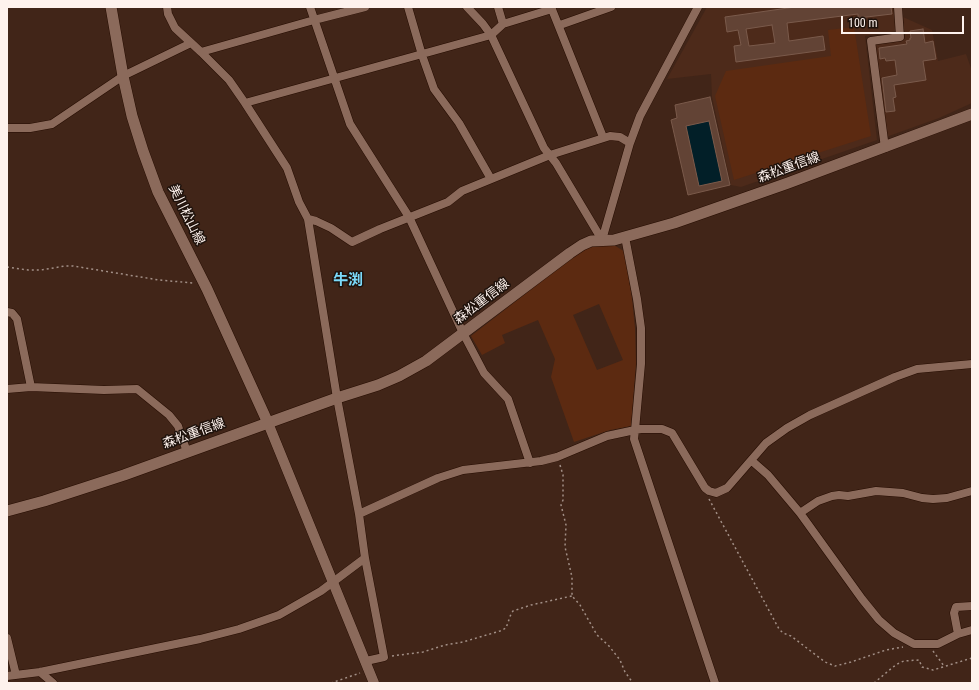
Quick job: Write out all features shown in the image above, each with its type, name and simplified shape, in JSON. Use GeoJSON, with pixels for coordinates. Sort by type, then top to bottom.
{"type":"FeatureCollection","features":[{"type":"Feature","properties":{"kind":"main road","name":"美川松山線"},"geometry":{"type":"LineString","coordinates":[[111,7],[123,76],[132,116],[158,192],[204,284],[268,423]]}},
{"type":"Feature","properties":{"kind":"main road","name":"森松重信線"},"geometry":{"type":"LineString","coordinates":[[7,511],[44,501],[124,475],[378,385],[399,376],[426,361],[582,244],[591,240],[614,240],[681,220],[885,148],[972,114]]}},
{"type":"Feature","properties":{"kind":"street"},"geometry":{"type":"LineString","coordinates":[[167,7],[168,14],[175,28],[229,80],[245,103],[287,168],[299,202],[308,219],[359,514],[365,558],[384,657],[368,666]]}},
{"type":"Feature","properties":{"kind":"street"},"geometry":{"type":"LineString","coordinates":[[310,7],[350,124],[409,217],[463,333],[484,373],[508,398],[530,463]]}},
{"type":"Feature","properties":{"kind":"street"},"geometry":{"type":"LineString","coordinates":[[201,52],[365,7]]}},
{"type":"Feature","properties":{"kind":"street"},"geometry":{"type":"LineString","coordinates":[[408,7],[434,89],[459,123],[491,179]]}},
{"type":"Feature","properties":{"kind":"street"},"geometry":{"type":"LineString","coordinates":[[467,7],[491,35],[544,148],[556,163],[602,240]]}},
{"type":"Feature","properties":{"kind":"street"},"geometry":{"type":"LineString","coordinates":[[498,7],[503,24]]}},
{"type":"Feature","properties":{"kind":"street"},"geometry":{"type":"LineString","coordinates":[[560,26],[611,7]]}},
{"type":"Feature","properties":{"kind":"street"},"geometry":{"type":"LineString","coordinates":[[602,240],[630,143],[640,116],[698,7]]}},
{"type":"Feature","properties":{"kind":"street"},"geometry":{"type":"LineString","coordinates":[[885,148],[871,41],[900,37],[898,7]]}},
{"type":"Feature","properties":{"kind":"street"},"geometry":{"type":"LineString","coordinates":[[245,103],[491,35],[503,24],[552,8],[603,137]]}},
{"type":"Feature","properties":{"kind":"street"},"geometry":{"type":"LineString","coordinates":[[7,128],[30,128],[52,124],[123,76],[191,43]]}},
{"type":"Feature","properties":{"kind":"street"},"geometry":{"type":"LineString","coordinates":[[308,219],[331,228],[352,242],[448,202],[462,191],[550,155],[603,137],[620,137],[630,143]]}},
{"type":"Feature","properties":{"kind":"street"},"geometry":{"type":"LineString","coordinates":[[625,237],[641,328],[641,364],[634,439],[715,683]]}},
{"type":"Feature","properties":{"kind":"street"},"geometry":{"type":"LineString","coordinates":[[7,312],[12,313],[16,319],[31,386]]}},
{"type":"Feature","properties":{"kind":"street"},"geometry":{"type":"LineString","coordinates":[[359,514],[438,478],[462,470],[530,463],[557,457],[607,436],[641,429],[662,429],[672,433],[704,488],[716,493],[727,488],[752,461],[766,443],[787,428],[810,415],[895,377],[917,369],[972,364]]}},
{"type":"Feature","properties":{"kind":"street"},"geometry":{"type":"LineString","coordinates":[[7,389],[31,386],[104,390],[137,389],[174,420],[181,432],[187,452]]}},
{"type":"Feature","properties":{"kind":"street"},"geometry":{"type":"LineString","coordinates":[[268,423],[334,581],[374,683]]}},
{"type":"Feature","properties":{"kind":"street"},"geometry":{"type":"LineString","coordinates":[[752,461],[768,475],[800,513],[862,599],[879,620],[894,633],[914,644],[938,644],[958,634],[972,630]]}},
{"type":"Feature","properties":{"kind":"street"},"geometry":{"type":"LineString","coordinates":[[800,513],[818,501],[839,495],[848,496],[876,491],[903,493],[933,500],[953,497],[972,491]]}},
{"type":"Feature","properties":{"kind":"street"},"geometry":{"type":"LineString","coordinates":[[7,676],[40,672],[120,656],[239,629],[279,615],[321,591],[365,558]]}},
{"type":"Feature","properties":{"kind":"street"},"geometry":{"type":"LineString","coordinates":[[958,634],[954,613],[956,607],[972,606]]}},
{"type":"Feature","properties":{"kind":"street"},"geometry":{"type":"LineString","coordinates":[[7,638],[16,675]]}},
{"type":"Feature","properties":{"kind":"street"},"geometry":{"type":"LineString","coordinates":[[40,672],[53,683]]}},
{"type":"Feature","properties":{"kind":"path"},"geometry":{"type":"LineString","coordinates":[[7,267],[41,270],[73,266],[159,280],[204,284]]}},
{"type":"Feature","properties":{"kind":"path"},"geometry":{"type":"LineString","coordinates":[[557,457],[563,475],[563,500],[561,504],[566,525],[565,548],[572,577],[572,596],[580,605],[597,636],[609,646],[620,660],[625,672],[633,683]]}},
{"type":"Feature","properties":{"kind":"path"},"geometry":{"type":"LineString","coordinates":[[704,488],[778,629],[783,633],[791,636],[825,662],[835,666],[852,662],[886,650],[914,644]]}},
{"type":"Feature","properties":{"kind":"path"},"geometry":{"type":"LineString","coordinates":[[384,657],[423,652],[500,631],[506,628],[513,611],[572,596]]}},
{"type":"Feature","properties":{"kind":"path"},"geometry":{"type":"LineString","coordinates":[[931,644],[936,656],[941,660],[944,666]]}},
{"type":"Feature","properties":{"kind":"path"},"geometry":{"type":"LineString","coordinates":[[874,683],[893,667],[904,661],[919,660],[922,668],[933,670],[972,658]]}},
{"type":"Feature","properties":{"kind":"path"},"geometry":{"type":"LineString","coordinates":[[331,683],[368,666]]}},
{"type":"Feature","properties":{"kind":"shaded area"},"geometry":{"type":"Polygon","coordinates":[[[707,7],[893,7],[896,31],[865,36],[877,140],[741,187],[731,185],[712,97],[711,74],[667,79],[707,7]]]}},
{"type":"Feature","properties":{"kind":"shaded area"},"geometry":{"type":"Polygon","coordinates":[[[903,17],[932,30],[938,61],[966,54],[972,71],[972,103],[939,118],[886,137],[875,43],[905,39],[903,17]]]}},
{"type":"Feature","properties":{"kind":"shaded area"},"geometry":{"type":"Polygon","coordinates":[[[854,27],[871,136],[734,180],[715,96],[726,71],[831,56],[828,30],[854,27]]]}},
{"type":"Feature","properties":{"kind":"shaded area"},"geometry":{"type":"Polygon","coordinates":[[[614,245],[625,252],[635,328],[636,363],[631,426],[610,430],[574,442],[551,377],[555,359],[538,320],[502,335],[505,343],[482,355],[471,336],[582,250],[593,246],[614,245]],[[599,304],[573,315],[597,370],[623,360],[599,304]]]}},
{"type":"Feature","properties":{"kind":"water"},"geometry":{"type":"Polygon","coordinates":[[[709,121],[722,181],[699,186],[686,126],[709,121]]]}},
{"type":"Feature","properties":{"kind":"building"},"geometry":{"type":"Polygon","coordinates":[[[795,7],[891,7],[892,14],[858,18],[858,14],[787,23],[789,41],[823,36],[825,50],[736,62],[734,46],[741,45],[738,30],[727,32],[725,17],[795,7]],[[772,25],[746,29],[749,46],[775,43],[772,25]]]}},
{"type":"Feature","properties":{"kind":"building"},"geometry":{"type":"Polygon","coordinates":[[[923,29],[925,43],[933,41],[936,59],[923,61],[926,80],[894,85],[896,97],[893,98],[895,111],[886,112],[882,78],[897,75],[895,60],[886,61],[885,58],[880,59],[879,48],[907,44],[906,41],[910,40],[911,38],[910,31],[923,29]]]}},
{"type":"Feature","properties":{"kind":"building"},"geometry":{"type":"Polygon","coordinates":[[[710,97],[730,185],[688,195],[671,120],[677,118],[675,105],[710,97]],[[709,121],[686,126],[699,186],[722,181],[709,121]]]}},
{"type":"Feature","properties":{"kind":"district","name":"牛渕"},"geometry":{"type":"Point","coordinates":[348,281]}}]}
